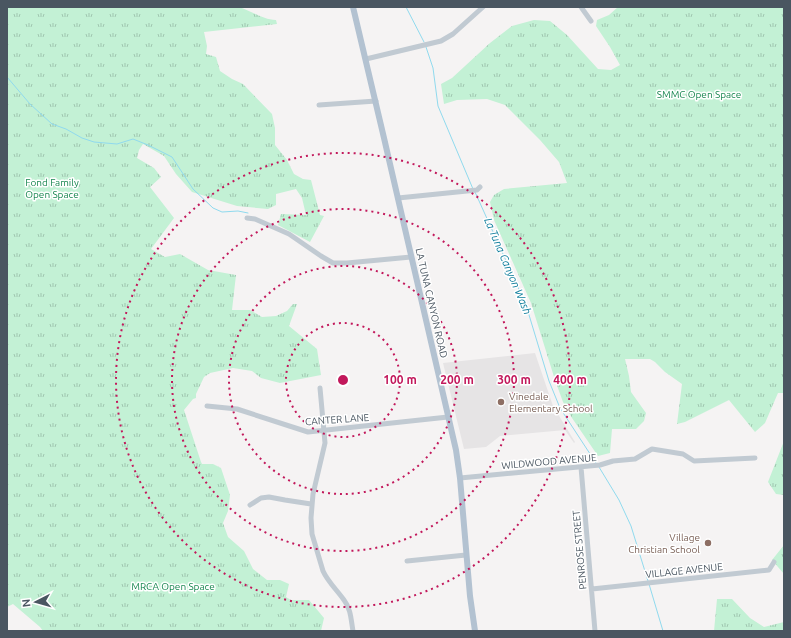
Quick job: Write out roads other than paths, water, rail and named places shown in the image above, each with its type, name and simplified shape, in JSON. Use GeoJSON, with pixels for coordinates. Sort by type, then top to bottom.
{"type":"FeatureCollection","features":[{"type":"Feature","properties":{"kind":"main road","name":"LA TUNA CANYON ROAD"},"geometry":{"type":"LineString","coordinates":[[353,7],[456,450],[460,478],[470,596],[475,631]]}},
{"type":"Feature","properties":{"kind":"street"},"geometry":{"type":"LineString","coordinates":[[366,59],[425,45],[447,38],[484,7]]}},
{"type":"Feature","properties":{"kind":"street"},"geometry":{"type":"LineString","coordinates":[[582,7],[591,21]]}},
{"type":"Feature","properties":{"kind":"street"},"geometry":{"type":"LineString","coordinates":[[319,105],[376,101]]}},
{"type":"Feature","properties":{"kind":"street"},"geometry":{"type":"LineString","coordinates":[[398,198],[476,189]]}},
{"type":"Feature","properties":{"kind":"street"},"geometry":{"type":"LineString","coordinates":[[247,218],[255,219],[289,234],[333,263],[411,257]]}},
{"type":"Feature","properties":{"kind":"street"},"geometry":{"type":"LineString","coordinates":[[320,388],[325,443],[311,504],[312,534],[320,565],[326,578],[346,604],[350,613],[353,631]]}},
{"type":"Feature","properties":{"kind":"street","name":"CANTER LANE"},"geometry":{"type":"LineString","coordinates":[[207,406],[237,409],[304,431],[448,417]]}},
{"type":"Feature","properties":{"kind":"street","name":"WILDWOOD AVENUE"},"geometry":{"type":"LineString","coordinates":[[460,478],[600,465],[613,461],[635,459],[652,449],[683,454],[694,461],[755,458]]}},
{"type":"Feature","properties":{"kind":"street","name":"PENROSE STREET"},"geometry":{"type":"LineString","coordinates":[[581,467],[595,631]]}},
{"type":"Feature","properties":{"kind":"street"},"geometry":{"type":"LineString","coordinates":[[250,505],[261,498],[269,497],[311,504]]}},
{"type":"Feature","properties":{"kind":"street"},"geometry":{"type":"LineString","coordinates":[[407,561],[466,555]]}},
{"type":"Feature","properties":{"kind":"street","name":"VILLAGE AVENUE"},"geometry":{"type":"LineString","coordinates":[[592,589],[769,570],[774,562]]}},
{"type":"Feature","properties":{"kind":"waterway","name":"La Tuna Canyon Wash"},"geometry":{"type":"LineString","coordinates":[[406,7],[424,42]]}},
{"type":"Feature","properties":{"kind":"waterway","name":"La Tuna Canyon Wash"},"geometry":{"type":"LineString","coordinates":[[426,47],[433,68],[438,106],[473,189]]}},
{"type":"Feature","properties":{"kind":"waterway"},"geometry":{"type":"LineString","coordinates":[[7,77],[30,104],[52,124],[94,142],[117,144],[133,139],[148,145],[172,157],[193,189],[213,208],[222,212],[238,211],[248,213]]}},
{"type":"Feature","properties":{"kind":"waterway","name":"La Tuna Canyon Wash"},"geometry":{"type":"LineString","coordinates":[[475,192],[526,305],[549,381],[560,408],[596,463]]}},
{"type":"Feature","properties":{"kind":"waterway","name":"La Tuna Canyon Wash"},"geometry":{"type":"LineString","coordinates":[[599,467],[619,500],[631,526],[648,581]]}},
{"type":"Feature","properties":{"kind":"waterway","name":"La Tuna Canyon Wash"},"geometry":{"type":"LineString","coordinates":[[649,584],[663,631]]}},
{"type":"Feature","properties":{"kind":"place","name":"Vinedale Elementary School"},"geometry":{"type":"Point","coordinates":[501,402]}},
{"type":"Feature","properties":{"kind":"place","name":"Village Christian School"},"geometry":{"type":"Point","coordinates":[708,543]}},
{"type":"Feature","properties":{"kind":"park label","name":"SMMC Open Space"},"geometry":{"type":"Point","coordinates":[699,94]}},
{"type":"Feature","properties":{"kind":"park label","name":"Fond Family Open Space"},"geometry":{"type":"Point","coordinates":[52,188]}},
{"type":"Feature","properties":{"kind":"park label","name":"MRCA Open Space"},"geometry":{"type":"Point","coordinates":[173,586]}}]}
